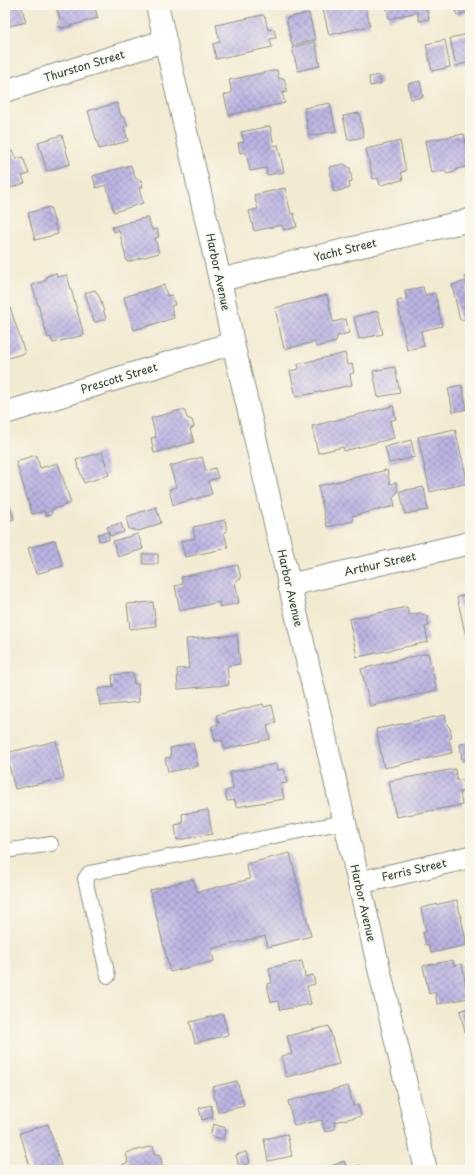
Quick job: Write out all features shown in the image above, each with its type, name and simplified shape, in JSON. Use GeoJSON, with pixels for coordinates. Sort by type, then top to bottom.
{"type":"FeatureCollection","features":[{"type":"Feature","properties":{"kind":"street","name":"Harbor Avenue"},"geometry":{"type":"LineString","coordinates":[[157,5],[233,343],[426,1170]]}},
{"type":"Feature","properties":{"kind":"street","name":"Thurston Street"},"geometry":{"type":"LineString","coordinates":[[5,91],[164,41]]}},
{"type":"Feature","properties":{"kind":"street","name":"Yacht Street"},"geometry":{"type":"LineString","coordinates":[[220,280],[470,220]]}},
{"type":"Feature","properties":{"kind":"street","name":"Prescott Street"},"geometry":{"type":"LineString","coordinates":[[5,413],[233,343]]}},
{"type":"Feature","properties":{"kind":"street","name":"Arthur Street"},"geometry":{"type":"LineString","coordinates":[[289,585],[470,543]]}},
{"type":"Feature","properties":{"kind":"street","name":"Ferris Street"},"geometry":{"type":"LineString","coordinates":[[359,883],[470,857]]}},
{"type":"Feature","properties":{"kind":"lane"},"geometry":{"type":"LineString","coordinates":[[108,976],[85,879],[89,872],[344,822]]}},
{"type":"Feature","properties":{"kind":"lane"},"geometry":{"type":"LineString","coordinates":[[5,851],[51,844]]}},
{"type":"Feature","properties":{"kind":"building"},"geometry":{"type":"Polygon","coordinates":[[[5,5],[21,5],[26,22],[5,27],[5,5]]]}},
{"type":"Feature","properties":{"kind":"building"},"geometry":{"type":"Polygon","coordinates":[[[56,5],[94,5],[98,18],[63,28],[57,26],[60,19],[56,5]]]}},
{"type":"Feature","properties":{"kind":"building"},"geometry":{"type":"Polygon","coordinates":[[[322,5],[365,5],[370,26],[329,35],[322,5]]]}},
{"type":"Feature","properties":{"kind":"building"},"geometry":{"type":"Polygon","coordinates":[[[386,5],[426,5],[429,19],[419,21],[417,12],[389,19],[386,5]]]}},
{"type":"Feature","properties":{"kind":"building"},"geometry":{"type":"Polygon","coordinates":[[[455,5],[470,5],[470,12],[457,15],[455,5]]]}},
{"type":"Feature","properties":{"kind":"building"},"geometry":{"type":"Polygon","coordinates":[[[309,13],[315,40],[292,45],[286,18],[309,13]]]}},
{"type":"Feature","properties":{"kind":"building"},"geometry":{"type":"Polygon","coordinates":[[[263,15],[265,17],[268,30],[274,29],[276,38],[270,39],[272,47],[216,59],[213,44],[220,42],[216,25],[263,15]]]}},
{"type":"Feature","properties":{"kind":"building"},"geometry":{"type":"Polygon","coordinates":[[[468,34],[470,43],[470,62],[456,66],[450,38],[468,34]]]}},
{"type":"Feature","properties":{"kind":"building"},"geometry":{"type":"Polygon","coordinates":[[[445,40],[450,67],[432,71],[426,44],[445,40]]]}},
{"type":"Feature","properties":{"kind":"building"},"geometry":{"type":"Polygon","coordinates":[[[315,42],[320,66],[298,71],[292,47],[315,42]]]}},
{"type":"Feature","properties":{"kind":"building"},"geometry":{"type":"Polygon","coordinates":[[[277,70],[279,79],[284,78],[287,92],[282,93],[285,103],[229,115],[224,95],[232,93],[229,80],[277,70]]]}},
{"type":"Feature","properties":{"kind":"building"},"geometry":{"type":"Polygon","coordinates":[[[379,75],[381,84],[370,86],[369,77],[379,75]]]}},
{"type":"Feature","properties":{"kind":"building"},"geometry":{"type":"Polygon","coordinates":[[[420,81],[423,97],[411,99],[408,84],[420,81]]]}},
{"type":"Feature","properties":{"kind":"building"},"geometry":{"type":"Polygon","coordinates":[[[117,103],[121,116],[125,119],[128,126],[124,127],[128,141],[99,149],[88,111],[117,103]]]}},
{"type":"Feature","properties":{"kind":"building"},"geometry":{"type":"Polygon","coordinates":[[[330,103],[336,131],[309,136],[304,108],[330,103]]]}},
{"type":"Feature","properties":{"kind":"building"},"geometry":{"type":"Polygon","coordinates":[[[359,113],[364,137],[348,140],[343,116],[359,113]]]}},
{"type":"Feature","properties":{"kind":"building"},"geometry":{"type":"Polygon","coordinates":[[[270,126],[274,146],[278,145],[284,172],[267,175],[266,168],[250,171],[246,152],[240,153],[238,143],[244,142],[241,132],[270,126]]]}},
{"type":"Feature","properties":{"kind":"building"},"geometry":{"type":"Polygon","coordinates":[[[464,134],[470,166],[457,169],[455,172],[447,174],[445,170],[431,173],[425,141],[464,134]]]}},
{"type":"Feature","properties":{"kind":"building"},"geometry":{"type":"Polygon","coordinates":[[[62,135],[70,164],[47,171],[38,142],[62,135]]]}},
{"type":"Feature","properties":{"kind":"building"},"geometry":{"type":"Polygon","coordinates":[[[400,141],[406,171],[401,172],[403,180],[380,185],[378,178],[373,179],[366,149],[400,141]]]}},
{"type":"Feature","properties":{"kind":"building"},"geometry":{"type":"Polygon","coordinates":[[[13,151],[16,159],[23,157],[29,174],[22,176],[25,183],[5,190],[5,154],[13,151]]]}},
{"type":"Feature","properties":{"kind":"building"},"geometry":{"type":"Polygon","coordinates":[[[344,164],[350,168],[352,181],[349,182],[350,188],[334,192],[329,167],[344,164]]]}},
{"type":"Feature","properties":{"kind":"building"},"geometry":{"type":"Polygon","coordinates":[[[131,165],[135,178],[141,180],[143,187],[139,188],[143,203],[114,212],[106,185],[96,188],[93,176],[131,165]]]}},
{"type":"Feature","properties":{"kind":"building"},"geometry":{"type":"Polygon","coordinates":[[[285,188],[291,214],[294,213],[297,227],[284,230],[282,225],[254,231],[249,211],[258,209],[254,195],[285,188]]]}},
{"type":"Feature","properties":{"kind":"building"},"geometry":{"type":"Polygon","coordinates":[[[50,207],[58,234],[35,240],[28,213],[50,207]]]}},
{"type":"Feature","properties":{"kind":"building"},"geometry":{"type":"Polygon","coordinates":[[[148,217],[152,230],[157,229],[159,237],[155,238],[159,253],[127,262],[119,230],[114,232],[112,227],[148,217]]]}},
{"type":"Feature","properties":{"kind":"building"},"geometry":{"type":"Polygon","coordinates":[[[56,273],[57,277],[67,275],[84,335],[53,343],[51,337],[48,338],[32,285],[45,281],[47,276],[56,273]]]}},
{"type":"Feature","properties":{"kind":"building"},"geometry":{"type":"Polygon","coordinates":[[[470,275],[470,322],[468,318],[460,320],[452,285],[467,281],[466,276],[470,275]]]}},
{"type":"Feature","properties":{"kind":"building"},"geometry":{"type":"Polygon","coordinates":[[[164,285],[167,296],[172,295],[175,305],[171,306],[174,318],[134,330],[124,297],[164,285]]]}},
{"type":"Feature","properties":{"kind":"building"},"geometry":{"type":"Polygon","coordinates":[[[423,287],[425,295],[435,293],[442,326],[421,331],[424,346],[407,350],[397,301],[407,299],[405,290],[423,287]]]}},
{"type":"Feature","properties":{"kind":"building"},"geometry":{"type":"Polygon","coordinates":[[[95,290],[100,298],[106,319],[96,322],[94,321],[85,293],[95,290]]]}},
{"type":"Feature","properties":{"kind":"building"},"geometry":{"type":"Polygon","coordinates":[[[5,292],[25,353],[5,359],[5,292]]]}},
{"type":"Feature","properties":{"kind":"building"},"geometry":{"type":"Polygon","coordinates":[[[327,295],[333,322],[346,319],[349,333],[337,336],[336,342],[316,347],[315,342],[284,349],[275,308],[327,295]]]}},
{"type":"Feature","properties":{"kind":"building"},"geometry":{"type":"Polygon","coordinates":[[[378,311],[383,334],[359,339],[354,317],[378,311]]]}},
{"type":"Feature","properties":{"kind":"building"},"geometry":{"type":"Polygon","coordinates":[[[345,353],[347,365],[352,364],[354,373],[350,374],[352,385],[296,397],[290,371],[299,369],[298,364],[345,353]]]}},
{"type":"Feature","properties":{"kind":"building"},"geometry":{"type":"Polygon","coordinates":[[[395,367],[400,393],[378,397],[373,371],[395,367]]]}},
{"type":"Feature","properties":{"kind":"building"},"geometry":{"type":"Polygon","coordinates":[[[462,385],[467,409],[453,412],[448,388],[462,385]]]}},
{"type":"Feature","properties":{"kind":"building"},"geometry":{"type":"Polygon","coordinates":[[[393,406],[396,419],[390,421],[394,438],[344,451],[343,447],[318,453],[312,426],[393,406]]]}},
{"type":"Feature","properties":{"kind":"building"},"geometry":{"type":"Polygon","coordinates":[[[181,410],[185,411],[187,418],[192,420],[194,427],[190,429],[194,442],[154,453],[151,438],[156,437],[151,418],[181,410]]]}},
{"type":"Feature","properties":{"kind":"building"},"geometry":{"type":"Polygon","coordinates":[[[455,429],[468,483],[430,492],[418,437],[455,429]]]}},
{"type":"Feature","properties":{"kind":"building"},"geometry":{"type":"Polygon","coordinates":[[[411,440],[415,457],[389,463],[385,447],[411,440]]]}},
{"type":"Feature","properties":{"kind":"building"},"geometry":{"type":"Polygon","coordinates":[[[102,452],[109,475],[84,483],[76,460],[102,452]]]}},
{"type":"Feature","properties":{"kind":"building"},"geometry":{"type":"Polygon","coordinates":[[[36,455],[40,468],[58,463],[71,503],[51,510],[52,514],[46,515],[45,511],[32,514],[16,461],[36,455]]]}},
{"type":"Feature","properties":{"kind":"building"},"geometry":{"type":"Polygon","coordinates":[[[202,457],[206,471],[215,468],[218,478],[208,481],[212,494],[173,505],[169,489],[176,487],[170,466],[202,457]]]}},
{"type":"Feature","properties":{"kind":"building"},"geometry":{"type":"Polygon","coordinates":[[[387,470],[390,484],[396,482],[398,492],[393,497],[395,506],[352,516],[353,521],[327,527],[318,486],[387,470]]]}},
{"type":"Feature","properties":{"kind":"building"},"geometry":{"type":"Polygon","coordinates":[[[424,487],[428,510],[405,514],[400,491],[424,487]]]}},
{"type":"Feature","properties":{"kind":"building"},"geometry":{"type":"Polygon","coordinates":[[[5,491],[14,519],[5,522],[5,491]]]}},
{"type":"Feature","properties":{"kind":"building"},"geometry":{"type":"Polygon","coordinates":[[[156,507],[161,523],[139,531],[129,529],[126,517],[156,507]]]}},
{"type":"Feature","properties":{"kind":"building"},"geometry":{"type":"Polygon","coordinates":[[[225,520],[227,531],[224,532],[228,548],[185,557],[181,541],[195,538],[193,527],[225,520]]]}},
{"type":"Feature","properties":{"kind":"building"},"geometry":{"type":"Polygon","coordinates":[[[121,523],[124,532],[110,536],[107,527],[121,523]]]}},
{"type":"Feature","properties":{"kind":"building"},"geometry":{"type":"Polygon","coordinates":[[[108,532],[109,540],[99,541],[98,534],[108,532]]]}},
{"type":"Feature","properties":{"kind":"building"},"geometry":{"type":"Polygon","coordinates":[[[138,534],[143,549],[118,557],[113,541],[138,534]]]}},
{"type":"Feature","properties":{"kind":"building"},"geometry":{"type":"Polygon","coordinates":[[[55,540],[63,566],[36,574],[28,548],[55,540]]]}},
{"type":"Feature","properties":{"kind":"building"},"geometry":{"type":"Polygon","coordinates":[[[143,554],[158,554],[158,564],[143,564],[143,554]]]}},
{"type":"Feature","properties":{"kind":"building"},"geometry":{"type":"Polygon","coordinates":[[[238,565],[241,579],[235,581],[239,603],[220,607],[219,602],[180,611],[175,586],[183,584],[181,577],[238,565]]]}},
{"type":"Feature","properties":{"kind":"building"},"geometry":{"type":"Polygon","coordinates":[[[470,594],[470,651],[469,651],[457,597],[470,594]]]}},
{"type":"Feature","properties":{"kind":"building"},"geometry":{"type":"Polygon","coordinates":[[[153,602],[156,626],[130,629],[127,604],[153,602]]]}},
{"type":"Feature","properties":{"kind":"building"},"geometry":{"type":"Polygon","coordinates":[[[407,607],[409,615],[420,613],[427,616],[429,626],[425,627],[428,642],[357,657],[349,619],[407,607]]]}},
{"type":"Feature","properties":{"kind":"building"},"geometry":{"type":"Polygon","coordinates":[[[237,635],[240,664],[227,666],[229,685],[178,689],[177,669],[189,668],[186,639],[237,635]]]}},
{"type":"Feature","properties":{"kind":"building"},"geometry":{"type":"Polygon","coordinates":[[[428,653],[437,690],[370,706],[361,669],[428,653]]]}},
{"type":"Feature","properties":{"kind":"building"},"geometry":{"type":"Polygon","coordinates":[[[133,673],[134,684],[138,684],[139,702],[100,706],[98,689],[113,687],[112,675],[133,673]]]}},
{"type":"Feature","properties":{"kind":"building"},"geometry":{"type":"Polygon","coordinates":[[[263,704],[264,707],[272,705],[276,723],[267,725],[270,739],[225,749],[222,740],[215,741],[212,726],[219,724],[216,715],[263,704]]]}},
{"type":"Feature","properties":{"kind":"building"},"geometry":{"type":"Polygon","coordinates":[[[445,715],[452,738],[449,738],[452,753],[384,768],[376,729],[445,715]]]}},
{"type":"Feature","properties":{"kind":"building"},"geometry":{"type":"Polygon","coordinates":[[[56,741],[64,778],[15,789],[6,753],[56,741]]]}},
{"type":"Feature","properties":{"kind":"building"},"geometry":{"type":"Polygon","coordinates":[[[470,742],[470,760],[462,761],[460,744],[470,742]]]}},
{"type":"Feature","properties":{"kind":"building"},"geometry":{"type":"Polygon","coordinates":[[[193,743],[198,766],[168,772],[165,758],[171,757],[170,748],[193,743]]]}},
{"type":"Feature","properties":{"kind":"building"},"geometry":{"type":"Polygon","coordinates":[[[277,764],[278,770],[284,769],[287,783],[281,784],[284,799],[236,807],[235,800],[227,801],[225,791],[233,789],[230,772],[277,764]]]}},
{"type":"Feature","properties":{"kind":"building"},"geometry":{"type":"Polygon","coordinates":[[[455,769],[457,781],[463,780],[465,791],[460,792],[462,805],[396,817],[389,781],[455,769]]]}},
{"type":"Feature","properties":{"kind":"building"},"geometry":{"type":"Polygon","coordinates":[[[208,810],[212,834],[177,840],[175,825],[183,823],[182,814],[208,810]]]}},
{"type":"Feature","properties":{"kind":"building"},"geometry":{"type":"Polygon","coordinates":[[[290,853],[311,936],[268,947],[265,936],[211,949],[214,961],[170,972],[150,890],[193,879],[197,892],[250,879],[246,864],[290,853]]]}},
{"type":"Feature","properties":{"kind":"building"},"geometry":{"type":"Polygon","coordinates":[[[457,900],[467,945],[431,953],[429,945],[426,945],[423,932],[426,932],[421,908],[457,900]]]}},
{"type":"Feature","properties":{"kind":"building"},"geometry":{"type":"Polygon","coordinates":[[[453,960],[454,966],[462,964],[468,998],[437,1004],[435,992],[429,994],[423,966],[453,960]]]}},
{"type":"Feature","properties":{"kind":"building"},"geometry":{"type":"Polygon","coordinates":[[[302,961],[305,977],[313,975],[315,984],[307,986],[311,1004],[280,1010],[278,1001],[271,1002],[267,984],[272,983],[269,968],[302,961]]]}},
{"type":"Feature","properties":{"kind":"building"},"geometry":{"type":"Polygon","coordinates":[[[470,1003],[470,1031],[465,1032],[460,1011],[466,1009],[467,1004],[470,1003]]]}},
{"type":"Feature","properties":{"kind":"building"},"geometry":{"type":"Polygon","coordinates":[[[223,1014],[228,1035],[195,1043],[190,1022],[223,1014]]]}},
{"type":"Feature","properties":{"kind":"building"},"geometry":{"type":"Polygon","coordinates":[[[329,1026],[339,1064],[286,1077],[281,1056],[292,1054],[287,1036],[329,1026]]]}},
{"type":"Feature","properties":{"kind":"building"},"geometry":{"type":"Polygon","coordinates":[[[237,1081],[244,1106],[218,1112],[212,1087],[237,1081]]]}},
{"type":"Feature","properties":{"kind":"building"},"geometry":{"type":"Polygon","coordinates":[[[348,1086],[353,1106],[358,1105],[361,1116],[334,1122],[335,1129],[325,1132],[322,1120],[294,1126],[288,1101],[348,1086]]]}},
{"type":"Feature","properties":{"kind":"building"},"geometry":{"type":"Polygon","coordinates":[[[211,1105],[213,1117],[202,1120],[199,1108],[211,1105]]]}},
{"type":"Feature","properties":{"kind":"building"},"geometry":{"type":"Polygon","coordinates":[[[48,1124],[61,1166],[49,1170],[31,1170],[20,1133],[48,1124]]]}},
{"type":"Feature","properties":{"kind":"building"},"geometry":{"type":"Polygon","coordinates":[[[213,1124],[226,1128],[223,1139],[210,1136],[213,1124]]]}},
{"type":"Feature","properties":{"kind":"building"},"geometry":{"type":"Polygon","coordinates":[[[287,1134],[292,1156],[268,1161],[264,1139],[287,1134]]]}},
{"type":"Feature","properties":{"kind":"building"},"geometry":{"type":"Polygon","coordinates":[[[153,1146],[155,1155],[160,1154],[163,1170],[125,1170],[123,1164],[128,1163],[126,1153],[153,1146]]]}},
{"type":"Feature","properties":{"kind":"building"},"geometry":{"type":"Polygon","coordinates":[[[246,1152],[250,1163],[239,1167],[236,1155],[246,1152]]]}},
{"type":"Feature","properties":{"kind":"building"},"geometry":{"type":"Polygon","coordinates":[[[344,1161],[348,1170],[321,1170],[344,1161]]]}},
{"type":"Feature","properties":{"kind":"building"},"geometry":{"type":"Polygon","coordinates":[[[360,1165],[362,1170],[348,1170],[360,1165]]]}}]}
